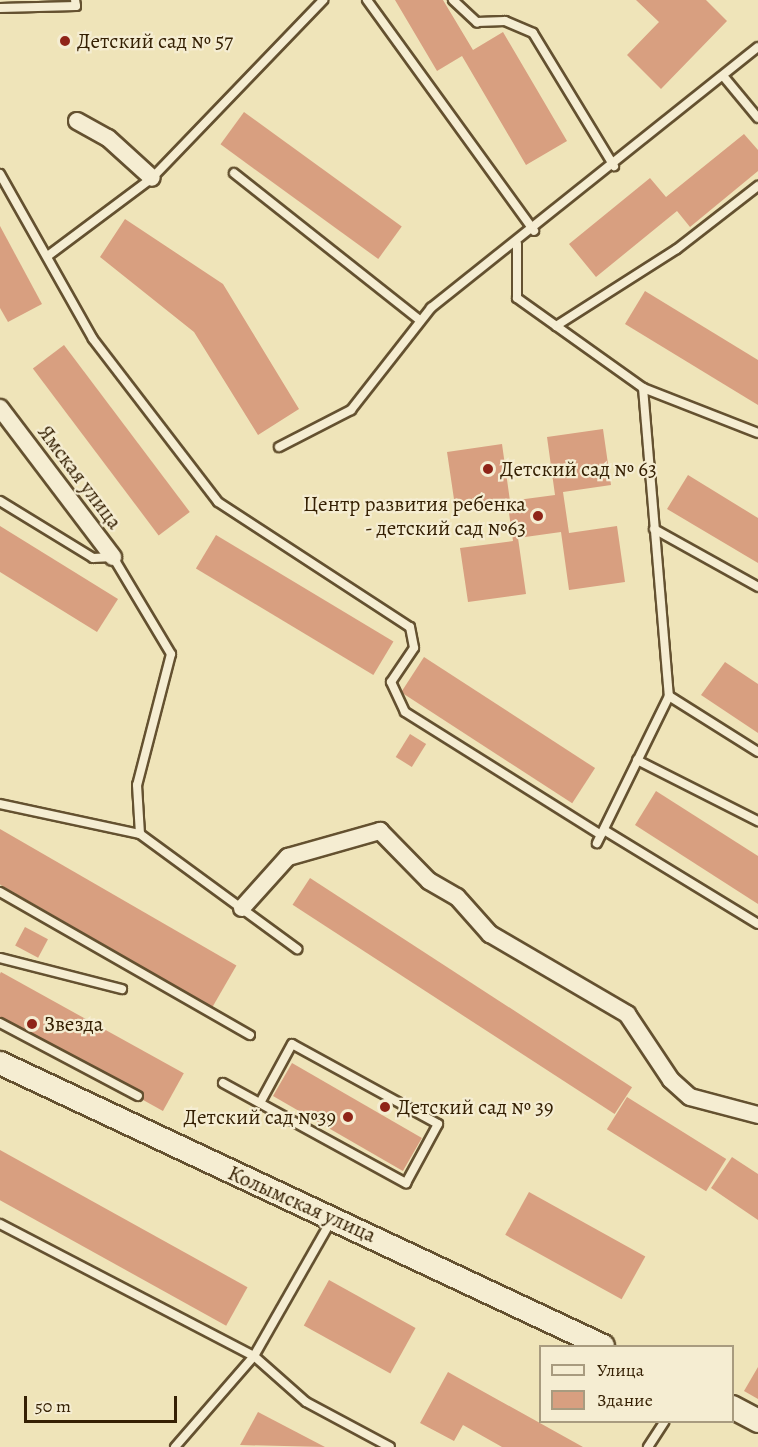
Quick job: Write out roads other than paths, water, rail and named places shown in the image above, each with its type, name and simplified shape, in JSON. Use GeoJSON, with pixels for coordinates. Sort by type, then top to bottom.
{"type":"FeatureCollection","features":[{"type":"Feature","properties":{"kind":"street"},"geometry":{"type":"LineString","coordinates":[[77,121],[108,138],[152,178]]}},
{"type":"Feature","properties":{"kind":"street","name":"Ямская улица"},"geometry":{"type":"LineString","coordinates":[[0,408],[112,557]]}},
{"type":"Feature","properties":{"kind":"street"},"geometry":{"type":"LineString","coordinates":[[242,908],[288,857],[380,831],[429,881],[457,897],[490,934],[627,1014],[671,1080],[690,1097],[758,1115]]}},
{"type":"Feature","properties":{"kind":"street","name":"Колымская улица"},"geometry":{"type":"LineString","coordinates":[[0,1063],[599,1345]]}},
{"type":"Feature","properties":{"kind":"street"},"geometry":{"type":"LineString","coordinates":[[734,1408],[758,1421]]}},
{"type":"Feature","properties":{"kind":"lane"},"geometry":{"type":"LineString","coordinates":[[0,8],[76,6],[75,0]]}},
{"type":"Feature","properties":{"kind":"lane"},"geometry":{"type":"LineString","coordinates":[[49,255],[152,178],[323,0]]}},
{"type":"Feature","properties":{"kind":"lane"},"geometry":{"type":"LineString","coordinates":[[367,0],[534,231]]}},
{"type":"Feature","properties":{"kind":"lane"},"geometry":{"type":"LineString","coordinates":[[453,0],[477,22],[505,21],[533,33],[614,166]]}},
{"type":"Feature","properties":{"kind":"lane"},"geometry":{"type":"LineString","coordinates":[[279,447],[351,410],[418,319],[534,231],[758,47]]}},
{"type":"Feature","properties":{"kind":"lane"},"geometry":{"type":"LineString","coordinates":[[724,77],[758,118]]}},
{"type":"Feature","properties":{"kind":"lane"},"geometry":{"type":"LineString","coordinates":[[234,173],[418,319]]}},
{"type":"Feature","properties":{"kind":"lane"},"geometry":{"type":"LineString","coordinates":[[0,174],[49,255],[93,339],[218,502],[410,627],[414,648],[391,682],[405,712],[601,836],[758,924]]}},
{"type":"Feature","properties":{"kind":"lane"},"geometry":{"type":"LineString","coordinates":[[556,326],[677,249],[758,186]]}},
{"type":"Feature","properties":{"kind":"lane"},"geometry":{"type":"LineString","coordinates":[[517,244],[517,298],[642,388],[758,433]]}},
{"type":"Feature","properties":{"kind":"lane"},"geometry":{"type":"LineString","coordinates":[[601,836],[669,696],[642,388]]}},
{"type":"Feature","properties":{"kind":"lane","name":"Ямская улица"},"geometry":{"type":"LineString","coordinates":[[0,501],[93,558],[112,557]]}},
{"type":"Feature","properties":{"kind":"lane"},"geometry":{"type":"LineString","coordinates":[[654,529],[758,587]]}},
{"type":"Feature","properties":{"kind":"lane"},"geometry":{"type":"LineString","coordinates":[[112,557],[171,654],[138,786],[140,834]]}},
{"type":"Feature","properties":{"kind":"lane"},"geometry":{"type":"LineString","coordinates":[[669,696],[758,752]]}},
{"type":"Feature","properties":{"kind":"lane"},"geometry":{"type":"LineString","coordinates":[[637,760],[758,821]]}},
{"type":"Feature","properties":{"kind":"lane"},"geometry":{"type":"LineString","coordinates":[[0,804],[140,834],[297,949]]}},
{"type":"Feature","properties":{"kind":"lane"},"geometry":{"type":"LineString","coordinates":[[0,892],[250,1035]]}},
{"type":"Feature","properties":{"kind":"lane"},"geometry":{"type":"LineString","coordinates":[[0,958],[122,989]]}},
{"type":"Feature","properties":{"kind":"lane"},"geometry":{"type":"LineString","coordinates":[[0,1023],[138,1096]]}},
{"type":"Feature","properties":{"kind":"lane"},"geometry":{"type":"LineString","coordinates":[[223,1083],[406,1183],[438,1124],[292,1044],[260,1103]]}},
{"type":"Feature","properties":{"kind":"lane"},"geometry":{"type":"LineString","coordinates":[[175,1447],[254,1356],[332,1218]]}},
{"type":"Feature","properties":{"kind":"lane"},"geometry":{"type":"LineString","coordinates":[[0,1224],[254,1356],[306,1402],[390,1447]]}},
{"type":"Feature","properties":{"kind":"lane"},"geometry":{"type":"LineString","coordinates":[[648,1447],[663,1423]]}},
{"type":"Feature","properties":{"kind":"place","name":"Детский сад № 57"},"geometry":{"type":"Point","coordinates":[65,41]}},
{"type":"Feature","properties":{"kind":"place","name":"Детский сад № 63"},"geometry":{"type":"Point","coordinates":[488,469]}},
{"type":"Feature","properties":{"kind":"place","name":"Центр развития ребенка - детский сад №63"},"geometry":{"type":"Point","coordinates":[538,516]}},
{"type":"Feature","properties":{"kind":"place","name":"Звезда"},"geometry":{"type":"Point","coordinates":[32,1024]}},
{"type":"Feature","properties":{"kind":"place","name":"Детский сад № 39"},"geometry":{"type":"Point","coordinates":[385,1107]}},
{"type":"Feature","properties":{"kind":"place","name":"Детский сад №39"},"geometry":{"type":"Point","coordinates":[348,1117]}}]}
